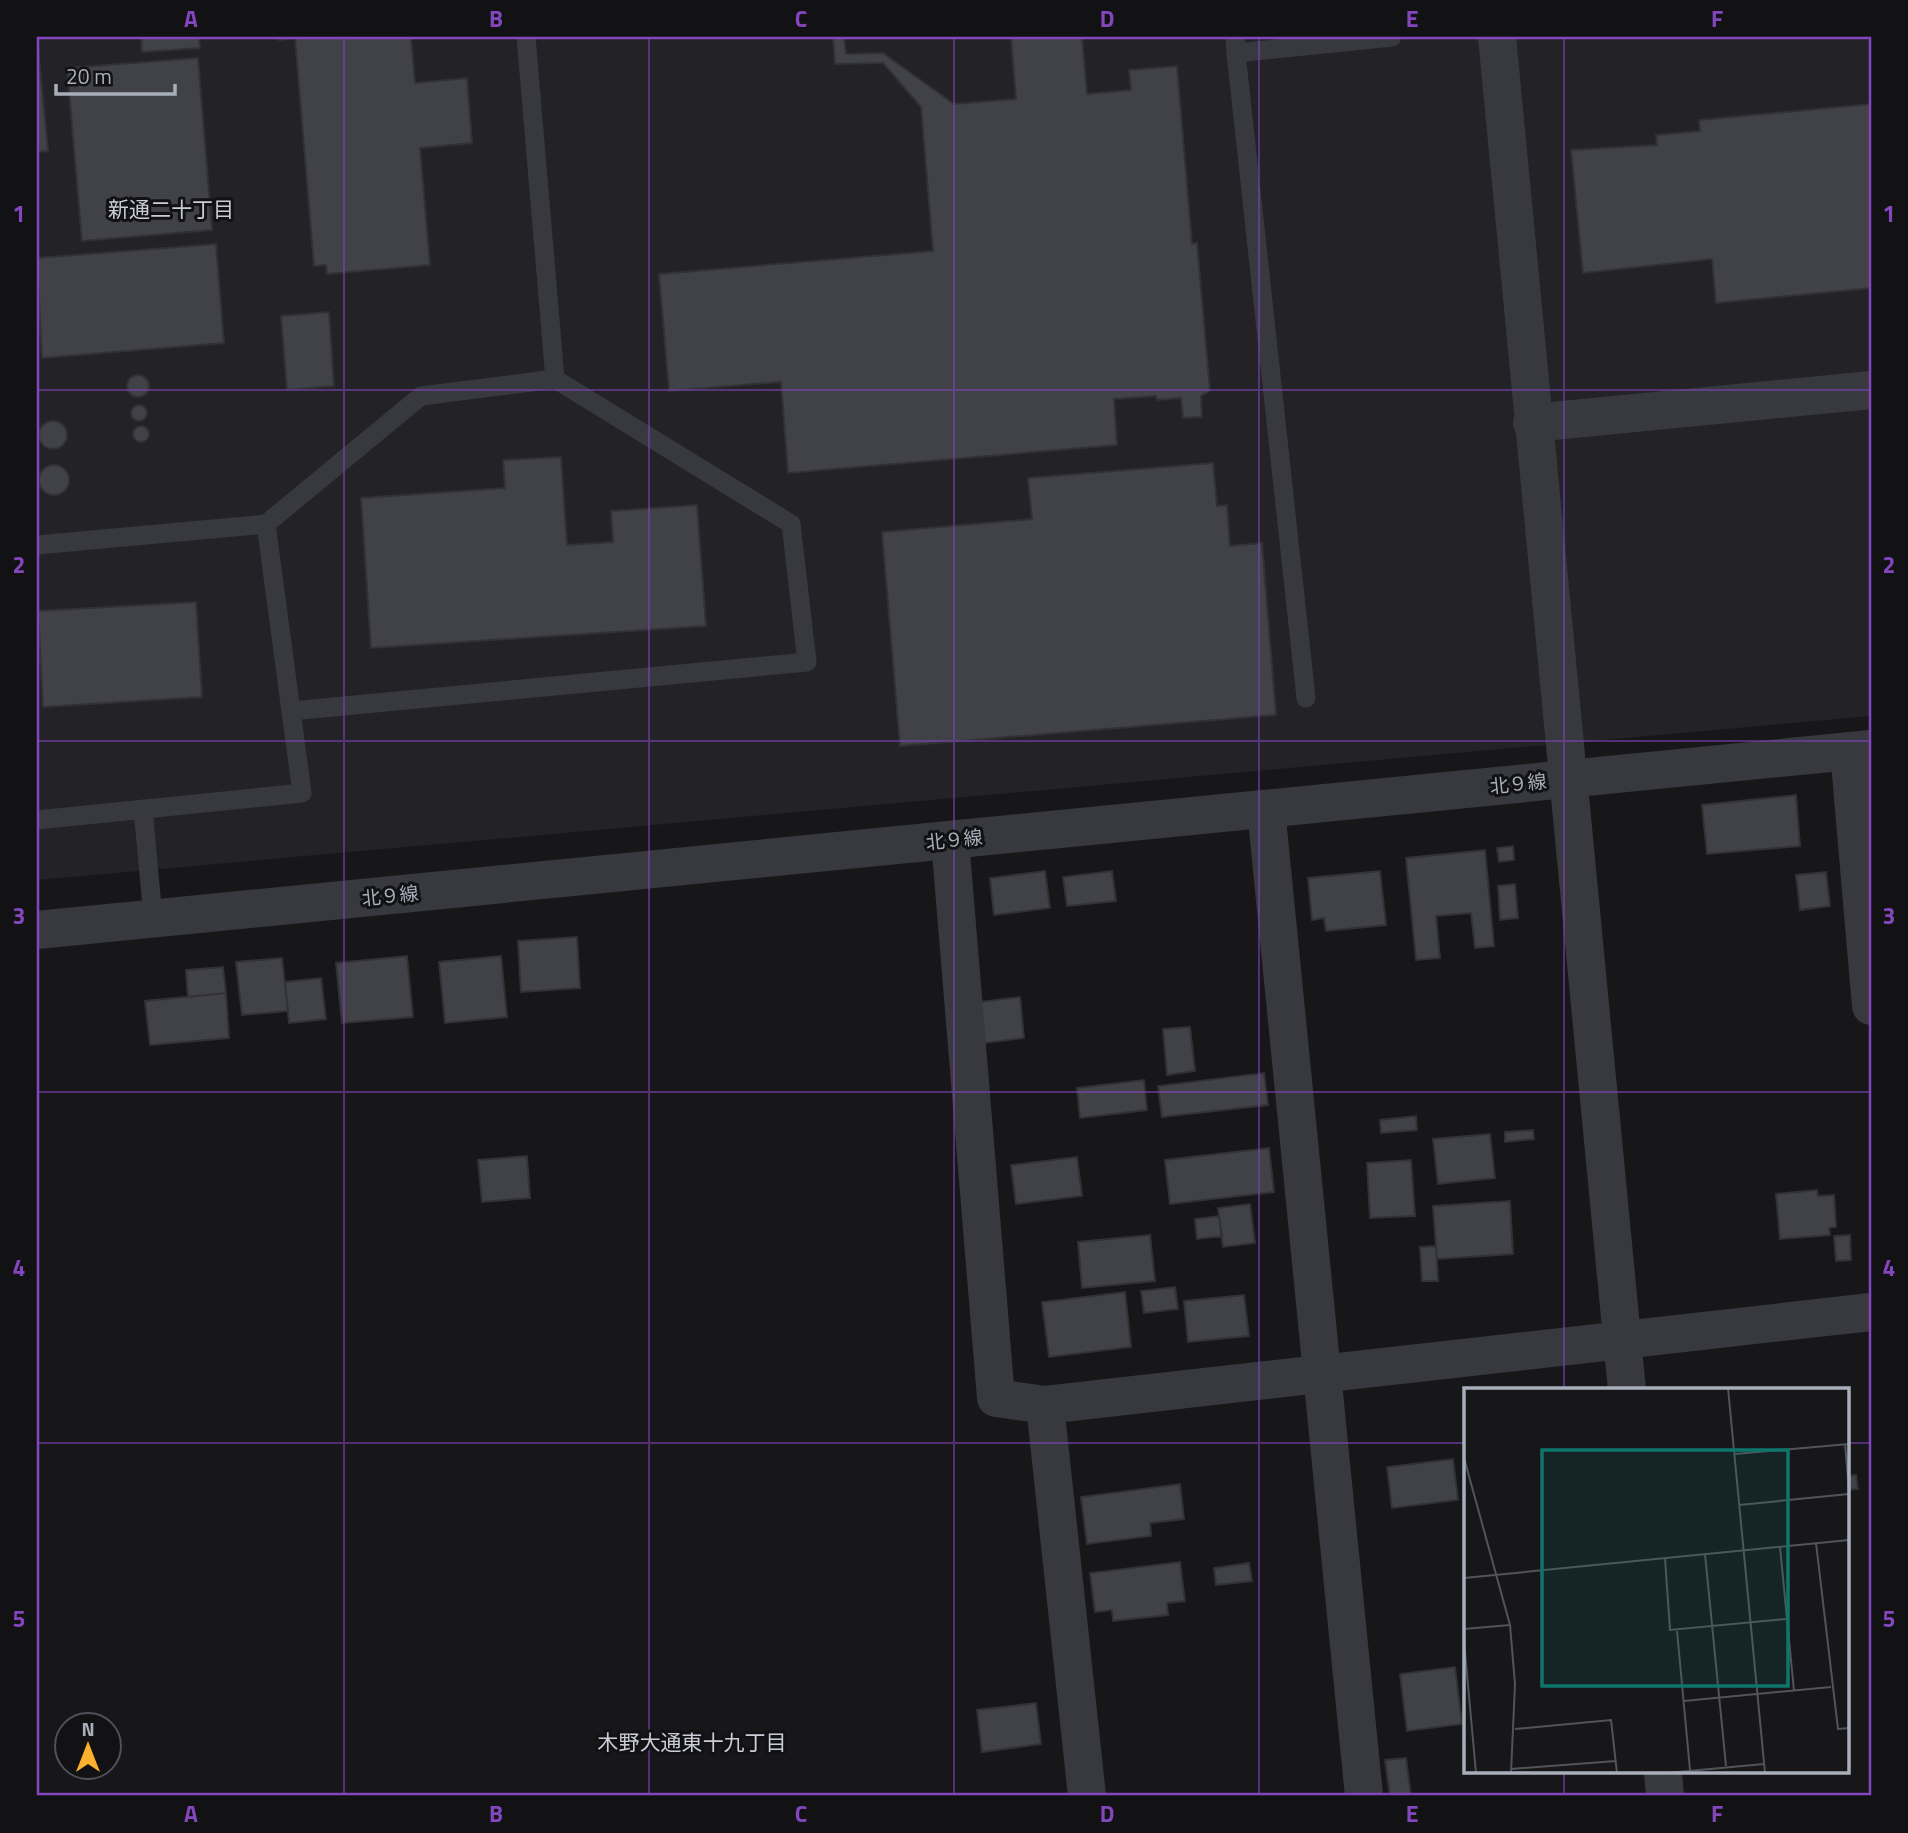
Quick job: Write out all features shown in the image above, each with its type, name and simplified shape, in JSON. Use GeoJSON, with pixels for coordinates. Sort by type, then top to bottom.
{"type":"FeatureCollection","features":[{"type":"Feature","properties":{"kind":"street"},"geometry":{"type":"LineString","coordinates":[[1497,37],[1627,1388]]}},
{"type":"Feature","properties":{"kind":"street"},"geometry":{"type":"LineString","coordinates":[[1532,423],[1871,390]]}},
{"type":"Feature","properties":{"kind":"street"},"geometry":{"type":"LineString","coordinates":[[1860,750],[1871,1006]]}},
{"type":"Feature","properties":{"kind":"street","name":"北９線"},"geometry":{"type":"LineString","coordinates":[[37,930],[1860,750]]}},
{"type":"Feature","properties":{"kind":"street"},"geometry":{"type":"LineString","coordinates":[[1266,808],[1364,1796]]}},
{"type":"Feature","properties":{"kind":"street"},"geometry":{"type":"LineString","coordinates":[[950,840],[996,1398],[1045,1405],[1871,1312]]}},
{"type":"Feature","properties":{"kind":"street"},"geometry":{"type":"LineString","coordinates":[[1045,1405],[1087,1796]]}},
{"type":"Feature","properties":{"kind":"street"},"geometry":{"type":"LineString","coordinates":[[1663,1773],[1665,1796]]}},
{"type":"Feature","properties":{"kind":"lane"},"geometry":{"type":"LineString","coordinates":[[526,37],[555,379]]}},
{"type":"Feature","properties":{"kind":"lane"},"geometry":{"type":"LineString","coordinates":[[1306,698],[1236,45],[1392,37]]}},
{"type":"Feature","properties":{"kind":"lane"},"geometry":{"type":"LineString","coordinates":[[37,545],[266,524],[421,396],[555,379],[791,524],[807,662],[291,711]]}},
{"type":"Feature","properties":{"kind":"lane"},"geometry":{"type":"LineString","coordinates":[[37,820],[302,793],[266,524]]}},
{"type":"Feature","properties":{"kind":"lane"},"geometry":{"type":"LineString","coordinates":[[143,809],[153,918]]}},
{"type":"Feature","properties":{"kind":"shaded area"},"geometry":{"type":"Polygon","coordinates":[[[37,37],[1871,37],[1871,716],[37,880],[37,37]]]}},
{"type":"Feature","properties":{"kind":"building"},"geometry":{"type":"Polygon","coordinates":[[[37,37],[48,151],[37,152],[37,37]]]}},
{"type":"Feature","properties":{"kind":"building"},"geometry":{"type":"Polygon","coordinates":[[[141,37],[199,37],[200,48],[142,52],[141,37]]]}},
{"type":"Feature","properties":{"kind":"building"},"geometry":{"type":"Polygon","coordinates":[[[279,37],[411,37],[415,83],[467,78],[472,143],[420,148],[430,265],[327,274],[326,265],[314,266],[295,38],[279,40],[279,37]]]}},
{"type":"Feature","properties":{"kind":"building"},"geometry":{"type":"Polygon","coordinates":[[[833,37],[844,37],[846,54],[883,53],[954,104],[1016,99],[1011,37],[1082,37],[1087,94],[1131,90],[1129,70],[1177,66],[1192,244],[1197,243],[1210,391],[1201,396],[1202,417],[1183,418],[1181,398],[1157,400],[1156,396],[1114,399],[1117,445],[788,473],[781,382],[669,391],[659,274],[933,251],[921,107],[883,63],[835,64],[833,37]]]}},
{"type":"Feature","properties":{"kind":"building"},"geometry":{"type":"Polygon","coordinates":[[[198,58],[212,230],[82,241],[67,68],[198,58]]]}},
{"type":"Feature","properties":{"kind":"building"},"geometry":{"type":"Polygon","coordinates":[[[1871,104],[1871,288],[1716,303],[1712,259],[1583,273],[1571,150],[1657,145],[1656,135],[1700,131],[1699,120],[1871,104]]]}},
{"type":"Feature","properties":{"kind":"building"},"geometry":{"type":"Polygon","coordinates":[[[216,244],[224,343],[42,358],[37,258],[216,244]]]}},
{"type":"Feature","properties":{"kind":"building"},"geometry":{"type":"Polygon","coordinates":[[[329,312],[334,386],[287,390],[281,316],[329,312]]]}},
{"type":"Feature","properties":{"kind":"building"},"geometry":{"type":"Polygon","coordinates":[[[138,375],[146,378],[149,386],[146,394],[138,397],[130,394],[127,386],[130,378],[138,375]]]}},
{"type":"Feature","properties":{"kind":"building"},"geometry":{"type":"Polygon","coordinates":[[[139,405],[147,413],[139,421],[131,413],[139,405]]]}},
{"type":"Feature","properties":{"kind":"building"},"geometry":{"type":"Polygon","coordinates":[[[53,421],[63,425],[67,435],[63,445],[53,449],[43,445],[39,435],[43,425],[53,421]]]}},
{"type":"Feature","properties":{"kind":"building"},"geometry":{"type":"Polygon","coordinates":[[[141,426],[149,434],[141,442],[133,434],[141,426]]]}},
{"type":"Feature","properties":{"kind":"building"},"geometry":{"type":"Polygon","coordinates":[[[561,457],[567,545],[613,542],[611,511],[697,505],[706,626],[371,648],[361,498],[505,488],[503,460],[561,457]]]}},
{"type":"Feature","properties":{"kind":"building"},"geometry":{"type":"Polygon","coordinates":[[[1213,463],[1217,506],[1227,505],[1230,546],[1262,543],[1276,715],[900,746],[882,532],[1032,519],[1028,478],[1213,463]]]}},
{"type":"Feature","properties":{"kind":"building"},"geometry":{"type":"Polygon","coordinates":[[[54,465],[65,469],[69,480],[65,491],[54,495],[43,491],[39,480],[43,469],[54,465]]]}},
{"type":"Feature","properties":{"kind":"building"},"geometry":{"type":"Polygon","coordinates":[[[196,602],[202,697],[43,707],[38,611],[196,602]]]}},
{"type":"Feature","properties":{"kind":"building"},"geometry":{"type":"Polygon","coordinates":[[[1796,795],[1800,846],[1707,854],[1702,805],[1796,795]]]}},
{"type":"Feature","properties":{"kind":"building"},"geometry":{"type":"Polygon","coordinates":[[[1513,846],[1514,860],[1499,862],[1497,848],[1513,846]]]}},
{"type":"Feature","properties":{"kind":"building"},"geometry":{"type":"Polygon","coordinates":[[[1485,850],[1494,946],[1475,948],[1471,913],[1436,916],[1440,958],[1416,960],[1406,858],[1485,850]]]}},
{"type":"Feature","properties":{"kind":"building"},"geometry":{"type":"Polygon","coordinates":[[[1045,871],[1050,908],[994,915],[990,878],[1045,871]]]}},
{"type":"Feature","properties":{"kind":"building"},"geometry":{"type":"Polygon","coordinates":[[[1112,871],[1116,901],[1067,906],[1063,877],[1112,871]]]}},
{"type":"Feature","properties":{"kind":"building"},"geometry":{"type":"Polygon","coordinates":[[[1380,871],[1386,925],[1326,931],[1324,918],[1312,920],[1308,878],[1380,871]]]}},
{"type":"Feature","properties":{"kind":"building"},"geometry":{"type":"Polygon","coordinates":[[[1826,872],[1830,906],[1800,910],[1796,875],[1826,872]]]}},
{"type":"Feature","properties":{"kind":"building"},"geometry":{"type":"Polygon","coordinates":[[[1515,884],[1518,918],[1500,920],[1498,886],[1515,884]]]}},
{"type":"Feature","properties":{"kind":"building"},"geometry":{"type":"Polygon","coordinates":[[[577,937],[580,988],[521,992],[518,941],[577,937]]]}},
{"type":"Feature","properties":{"kind":"building"},"geometry":{"type":"Polygon","coordinates":[[[407,956],[413,1017],[342,1023],[336,963],[407,956]]]}},
{"type":"Feature","properties":{"kind":"building"},"geometry":{"type":"Polygon","coordinates":[[[501,956],[507,1017],[445,1023],[439,962],[501,956]]]}},
{"type":"Feature","properties":{"kind":"building"},"geometry":{"type":"Polygon","coordinates":[[[282,958],[288,1011],[242,1015],[236,962],[282,958]]]}},
{"type":"Feature","properties":{"kind":"building"},"geometry":{"type":"Polygon","coordinates":[[[223,967],[226,993],[188,997],[186,970],[223,967]]]}},
{"type":"Feature","properties":{"kind":"building"},"geometry":{"type":"Polygon","coordinates":[[[321,978],[326,1019],[289,1023],[285,982],[321,978]]]}},
{"type":"Feature","properties":{"kind":"building"},"geometry":{"type":"Polygon","coordinates":[[[226,993],[229,1038],[150,1045],[145,1001],[226,993]]]}},
{"type":"Feature","properties":{"kind":"building"},"geometry":{"type":"Polygon","coordinates":[[[1020,997],[1024,1038],[976,1044],[971,1003],[1020,997]]]}},
{"type":"Feature","properties":{"kind":"building"},"geometry":{"type":"Polygon","coordinates":[[[1190,1027],[1195,1071],[1167,1075],[1163,1029],[1190,1027]]]}},
{"type":"Feature","properties":{"kind":"building"},"geometry":{"type":"Polygon","coordinates":[[[1264,1073],[1268,1105],[1162,1117],[1158,1086],[1264,1073]]]}},
{"type":"Feature","properties":{"kind":"building"},"geometry":{"type":"Polygon","coordinates":[[[1144,1080],[1147,1110],[1080,1118],[1077,1088],[1144,1080]]]}},
{"type":"Feature","properties":{"kind":"building"},"geometry":{"type":"Polygon","coordinates":[[[1416,1116],[1417,1130],[1381,1133],[1380,1120],[1416,1116]]]}},
{"type":"Feature","properties":{"kind":"building"},"geometry":{"type":"Polygon","coordinates":[[[1533,1130],[1534,1139],[1505,1142],[1505,1132],[1533,1130]]]}},
{"type":"Feature","properties":{"kind":"building"},"geometry":{"type":"Polygon","coordinates":[[[1490,1134],[1495,1178],[1438,1184],[1433,1139],[1490,1134]]]}},
{"type":"Feature","properties":{"kind":"building"},"geometry":{"type":"Polygon","coordinates":[[[1269,1148],[1274,1192],[1170,1204],[1165,1160],[1269,1148]]]}},
{"type":"Feature","properties":{"kind":"building"},"geometry":{"type":"Polygon","coordinates":[[[527,1156],[530,1198],[482,1202],[478,1160],[527,1156]]]}},
{"type":"Feature","properties":{"kind":"building"},"geometry":{"type":"Polygon","coordinates":[[[1077,1157],[1082,1196],[1016,1204],[1011,1165],[1077,1157]]]}},
{"type":"Feature","properties":{"kind":"building"},"geometry":{"type":"Polygon","coordinates":[[[1411,1160],[1415,1216],[1370,1218],[1367,1163],[1411,1160]]]}},
{"type":"Feature","properties":{"kind":"building"},"geometry":{"type":"Polygon","coordinates":[[[1817,1190],[1818,1196],[1834,1195],[1836,1227],[1829,1228],[1830,1235],[1780,1239],[1776,1194],[1817,1190]]]}},
{"type":"Feature","properties":{"kind":"building"},"geometry":{"type":"Polygon","coordinates":[[[1510,1201],[1513,1254],[1437,1259],[1433,1206],[1510,1201]]]}},
{"type":"Feature","properties":{"kind":"building"},"geometry":{"type":"Polygon","coordinates":[[[1250,1204],[1255,1243],[1223,1247],[1218,1208],[1250,1204]]]}},
{"type":"Feature","properties":{"kind":"building"},"geometry":{"type":"Polygon","coordinates":[[[1219,1216],[1222,1236],[1197,1239],[1195,1219],[1219,1216]]]}},
{"type":"Feature","properties":{"kind":"building"},"geometry":{"type":"Polygon","coordinates":[[[1150,1235],[1155,1281],[1082,1288],[1078,1242],[1150,1235]]]}},
{"type":"Feature","properties":{"kind":"building"},"geometry":{"type":"Polygon","coordinates":[[[1850,1235],[1851,1260],[1836,1261],[1834,1236],[1850,1235]]]}},
{"type":"Feature","properties":{"kind":"building"},"geometry":{"type":"Polygon","coordinates":[[[1436,1246],[1438,1281],[1422,1281],[1420,1247],[1436,1246]]]}},
{"type":"Feature","properties":{"kind":"building"},"geometry":{"type":"Polygon","coordinates":[[[1175,1287],[1178,1309],[1144,1313],[1141,1291],[1175,1287]]]}},
{"type":"Feature","properties":{"kind":"building"},"geometry":{"type":"Polygon","coordinates":[[[1125,1292],[1131,1347],[1049,1357],[1042,1302],[1125,1292]]]}},
{"type":"Feature","properties":{"kind":"building"},"geometry":{"type":"Polygon","coordinates":[[[1244,1295],[1249,1336],[1188,1342],[1184,1301],[1244,1295]]]}},
{"type":"Feature","properties":{"kind":"building"},"geometry":{"type":"Polygon","coordinates":[[[1453,1459],[1458,1500],[1392,1508],[1387,1467],[1453,1459]]]}},
{"type":"Feature","properties":{"kind":"building"},"geometry":{"type":"Polygon","coordinates":[[[1856,1475],[1858,1489],[1848,1490],[1848,1476],[1856,1475]]]}},
{"type":"Feature","properties":{"kind":"building"},"geometry":{"type":"Polygon","coordinates":[[[1180,1484],[1184,1519],[1150,1523],[1151,1536],[1087,1544],[1081,1497],[1180,1484]]]}},
{"type":"Feature","properties":{"kind":"building"},"geometry":{"type":"Polygon","coordinates":[[[1180,1562],[1185,1601],[1167,1603],[1168,1615],[1113,1621],[1112,1610],[1095,1612],[1090,1573],[1180,1562]]]}},
{"type":"Feature","properties":{"kind":"building"},"geometry":{"type":"Polygon","coordinates":[[[1249,1563],[1252,1581],[1216,1585],[1214,1568],[1249,1563]]]}},
{"type":"Feature","properties":{"kind":"building"},"geometry":{"type":"Polygon","coordinates":[[[1455,1667],[1462,1724],[1407,1731],[1400,1674],[1455,1667]]]}},
{"type":"Feature","properties":{"kind":"building"},"geometry":{"type":"Polygon","coordinates":[[[1036,1703],[1041,1744],[982,1752],[977,1710],[1036,1703]]]}},
{"type":"Feature","properties":{"kind":"building"},"geometry":{"type":"Polygon","coordinates":[[[1406,1758],[1411,1796],[1390,1796],[1385,1760],[1406,1758]]]}},
{"type":"Feature","properties":{"kind":"district","name":"新通二十丁目"},"geometry":{"type":"Point","coordinates":[171,209]}},
{"type":"Feature","properties":{"kind":"district","name":"木野大通東十九丁目"},"geometry":{"type":"Point","coordinates":[692,1742]}}]}
